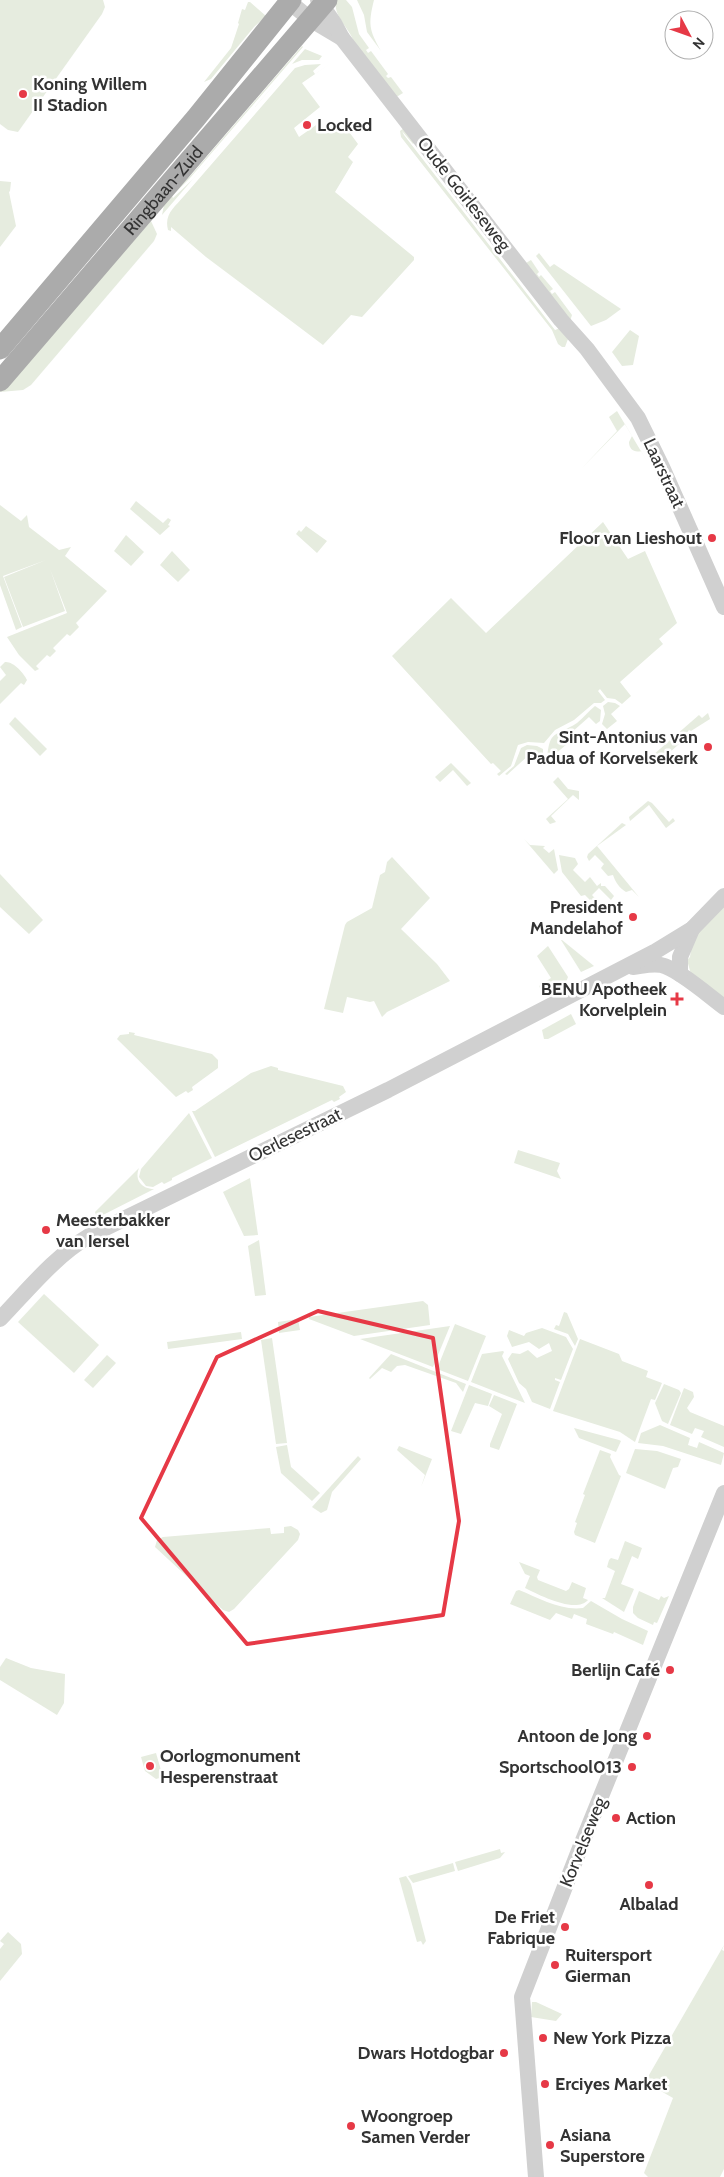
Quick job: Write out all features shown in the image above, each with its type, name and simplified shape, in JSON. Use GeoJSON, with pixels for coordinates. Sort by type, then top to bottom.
{"type":"FeatureCollection","features":[{"type":"Feature","properties":{"kind":"main road","name":"Ringbaan-Zuid"},"geometry":{"type":"LineString","coordinates":[[0,349],[196,118],[289,1]]}},
{"type":"Feature","properties":{"kind":"main road","name":"Ringbaan-Zuid"},"geometry":{"type":"LineString","coordinates":[[0,380],[319,6]]}},
{"type":"Feature","properties":{"kind":"street","name":"Oude Goirleseweg"},"geometry":{"type":"LineString","coordinates":[[289,1],[319,6],[561,320],[587,349]]}},
{"type":"Feature","properties":{"kind":"street","name":"Laarstraat"},"geometry":{"type":"LineString","coordinates":[[587,349],[638,418],[662,467],[724,607]]}},
{"type":"Feature","properties":{"kind":"street"},"geometry":{"type":"LineString","coordinates":[[610,975],[692,929],[724,896]]}},
{"type":"Feature","properties":{"kind":"street"},"geometry":{"type":"LineString","coordinates":[[680,974],[680,957],[692,929]]}},
{"type":"Feature","properties":{"kind":"street"},"geometry":{"type":"LineString","coordinates":[[610,975],[654,964],[666,967],[680,974],[724,1006]]}},
{"type":"Feature","properties":{"kind":"street","name":"Oerlesestraat"},"geometry":{"type":"LineString","coordinates":[[0,1319],[54,1262],[71,1247],[89,1236],[388,1090],[610,975]]}},
{"type":"Feature","properties":{"kind":"street","name":"Korvelseweg"},"geometry":{"type":"LineString","coordinates":[[536,2177],[522,1997],[580,1848],[724,1493]]}},
{"type":"Feature","properties":{"kind":"highlighted area"},"geometry":{"type":"Polygon","coordinates":[[[318,1311],[433,1338],[459,1521],[443,1615],[247,1644],[141,1518],[217,1357],[318,1311]]]}},
{"type":"Feature","properties":{"kind":"shaded area","name":"Koning Willem II Stadion"},"geometry":{"type":"Polygon","coordinates":[[[0,0],[103,0],[105,7],[102,14],[18,132],[8,130],[0,124],[0,0]]]}},
{"type":"Feature","properties":{"kind":"shaded area"},"geometry":{"type":"Polygon","coordinates":[[[336,0],[346,0],[352,7],[359,34],[369,48],[366,50],[368,53],[371,51],[388,74],[386,76],[388,78],[391,77],[403,93],[395,96],[354,42],[339,17],[336,0]]]}},
{"type":"Feature","properties":{"kind":"shaded area"},"geometry":{"type":"Polygon","coordinates":[[[357,0],[374,0],[370,21],[374,38],[381,51],[367,32],[364,15],[357,0]]]}},
{"type":"Feature","properties":{"kind":"shaded area"},"geometry":{"type":"Polygon","coordinates":[[[248,2],[266,16],[254,27],[211,79],[204,82],[231,48],[242,9],[245,10],[248,2]]]}},
{"type":"Feature","properties":{"kind":"shaded area"},"geometry":{"type":"Polygon","coordinates":[[[302,46],[190,178],[172,196],[173,198],[192,180],[260,101],[162,215],[164,205],[169,197],[193,173],[302,46]]]}},
{"type":"Feature","properties":{"kind":"shaded area"},"geometry":{"type":"Polygon","coordinates":[[[305,49],[322,56],[319,60],[302,60],[292,64],[305,49]]]}},
{"type":"Feature","properties":{"kind":"shaded area"},"geometry":{"type":"Polygon","coordinates":[[[337,59],[302,83],[320,107],[294,128],[299,137],[319,123],[326,133],[341,121],[358,144],[348,157],[353,162],[335,192],[414,257],[414,260],[362,317],[351,315],[323,345],[206,257],[171,227],[171,231],[168,230],[167,220],[173,208],[295,68],[321,64],[313,71],[315,74],[337,59]]]}},
{"type":"Feature","properties":{"kind":"shaded area"},"geometry":{"type":"Polygon","coordinates":[[[404,128],[415,142],[413,144],[402,131],[404,135],[555,330],[560,328],[568,339],[565,347],[558,344],[552,330],[401,137],[400,131],[404,128]]]}},
{"type":"Feature","properties":{"kind":"shaded area"},"geometry":{"type":"Polygon","coordinates":[[[0,181],[11,182],[9,192],[16,226],[0,247],[0,181]]]}},
{"type":"Feature","properties":{"kind":"shaded area"},"geometry":{"type":"Polygon","coordinates":[[[151,221],[157,234],[154,241],[31,385],[23,390],[0,392],[151,221]]]}},
{"type":"Feature","properties":{"kind":"shaded area"},"geometry":{"type":"Polygon","coordinates":[[[539,253],[550,267],[554,264],[621,309],[606,320],[591,326],[536,256],[539,253]]]}},
{"type":"Feature","properties":{"kind":"shaded area"},"geometry":{"type":"Polygon","coordinates":[[[531,260],[539,272],[537,274],[539,277],[541,275],[553,289],[550,291],[552,294],[555,292],[572,315],[570,321],[526,263],[531,260]]]}},
{"type":"Feature","properties":{"kind":"shaded area"},"geometry":{"type":"Polygon","coordinates":[[[630,330],[639,336],[633,365],[622,366],[612,352],[630,330]]]}},
{"type":"Feature","properties":{"kind":"shaded area"},"geometry":{"type":"Polygon","coordinates":[[[617,411],[625,424],[581,469],[617,431],[609,417],[617,411]]]}},
{"type":"Feature","properties":{"kind":"shaded area"},"geometry":{"type":"Polygon","coordinates":[[[632,436],[641,451],[634,451],[631,448],[629,442],[632,436]]]}},
{"type":"Feature","properties":{"kind":"shaded area"},"geometry":{"type":"Polygon","coordinates":[[[136,501],[163,523],[168,518],[171,520],[168,525],[170,526],[160,535],[130,509],[136,501]]]}},
{"type":"Feature","properties":{"kind":"shaded area"},"geometry":{"type":"Polygon","coordinates":[[[0,505],[21,521],[27,515],[29,527],[59,550],[71,547],[65,556],[107,591],[76,623],[79,627],[70,636],[67,634],[53,648],[56,651],[50,657],[47,655],[36,666],[39,669],[35,671],[19,655],[7,637],[67,613],[50,569],[65,611],[23,627],[4,577],[46,560],[3,576],[22,627],[16,630],[0,585],[0,505]]]}},
{"type":"Feature","properties":{"kind":"shaded area"},"geometry":{"type":"Polygon","coordinates":[[[603,522],[628,559],[645,551],[677,623],[659,639],[663,644],[620,682],[631,696],[622,704],[615,699],[607,698],[600,689],[598,691],[605,700],[601,703],[594,703],[574,720],[555,730],[544,743],[528,742],[518,745],[511,766],[499,776],[497,774],[501,771],[493,763],[491,764],[392,656],[451,598],[486,633],[603,522]]]}},
{"type":"Feature","properties":{"kind":"shaded area"},"geometry":{"type":"Polygon","coordinates":[[[306,526],[327,541],[317,553],[296,534],[299,530],[301,532],[306,526]]]}},
{"type":"Feature","properties":{"kind":"shaded area"},"geometry":{"type":"Polygon","coordinates":[[[126,535],[144,552],[131,566],[114,551],[126,535]]]}},
{"type":"Feature","properties":{"kind":"shaded area"},"geometry":{"type":"Polygon","coordinates":[[[172,551],[190,570],[178,582],[160,565],[172,551]]]}},
{"type":"Feature","properties":{"kind":"shaded area"},"geometry":{"type":"Polygon","coordinates":[[[5,662],[11,663],[18,668],[27,680],[24,685],[21,683],[0,704],[0,681],[6,675],[0,667],[5,662]]]}},
{"type":"Feature","properties":{"kind":"shaded area"},"geometry":{"type":"Polygon","coordinates":[[[608,702],[620,706],[611,714],[617,721],[607,729],[602,724],[605,714],[603,706],[608,702]]]}},
{"type":"Feature","properties":{"kind":"shaded area"},"geometry":{"type":"Polygon","coordinates":[[[595,706],[601,710],[600,721],[596,724],[589,717],[563,740],[567,744],[547,761],[549,744],[554,735],[577,723],[595,706]]]}},
{"type":"Feature","properties":{"kind":"shaded area"},"geometry":{"type":"Polygon","coordinates":[[[708,713],[710,719],[691,731],[689,730],[679,744],[658,763],[655,760],[667,749],[648,765],[645,762],[699,715],[702,718],[708,713]]]}},
{"type":"Feature","properties":{"kind":"shaded area"},"geometry":{"type":"Polygon","coordinates":[[[15,717],[47,749],[40,756],[9,724],[15,717]]]}},
{"type":"Feature","properties":{"kind":"shaded area"},"geometry":{"type":"Polygon","coordinates":[[[527,745],[543,749],[543,758],[530,754],[507,775],[505,774],[514,766],[521,748],[527,745]]]}},
{"type":"Feature","properties":{"kind":"shaded area"},"geometry":{"type":"Polygon","coordinates":[[[451,763],[471,783],[467,786],[453,770],[440,782],[435,777],[451,763]]]}},
{"type":"Feature","properties":{"kind":"shaded area"},"geometry":{"type":"Polygon","coordinates":[[[558,777],[568,789],[579,791],[579,800],[573,795],[551,816],[556,822],[550,824],[546,819],[568,799],[553,782],[558,777]]]}},
{"type":"Feature","properties":{"kind":"shaded area"},"geometry":{"type":"Polygon","coordinates":[[[648,801],[669,822],[673,818],[675,821],[666,828],[649,805],[630,821],[629,817],[648,801]]]}},
{"type":"Feature","properties":{"kind":"shaded area"},"geometry":{"type":"Polygon","coordinates":[[[622,823],[626,825],[597,846],[639,897],[632,890],[626,892],[621,888],[613,875],[608,876],[601,868],[604,864],[595,855],[589,861],[587,857],[588,854],[622,823]]]}},
{"type":"Feature","properties":{"kind":"shaded area"},"geometry":{"type":"Polygon","coordinates":[[[524,839],[530,845],[545,846],[543,848],[549,853],[554,849],[558,870],[554,874],[524,839]]]}},
{"type":"Feature","properties":{"kind":"shaded area"},"geometry":{"type":"Polygon","coordinates":[[[559,855],[575,858],[578,864],[573,870],[585,882],[590,877],[597,886],[601,883],[601,886],[605,886],[614,896],[611,900],[599,888],[592,895],[603,907],[600,909],[591,899],[585,895],[581,896],[562,872],[559,855]]]}},
{"type":"Feature","properties":{"kind":"shaded area"},"geometry":{"type":"Polygon","coordinates":[[[392,857],[430,898],[401,929],[437,964],[450,981],[387,1012],[382,1017],[374,1001],[370,1002],[347,997],[343,1013],[324,1009],[345,925],[372,908],[380,875],[385,872],[387,862],[392,857]]]}},
{"type":"Feature","properties":{"kind":"shaded area"},"geometry":{"type":"Polygon","coordinates":[[[0,874],[43,920],[29,934],[0,907],[0,874]]]}},
{"type":"Feature","properties":{"kind":"shaded area"},"geometry":{"type":"Polygon","coordinates":[[[724,901],[724,1003],[691,974],[687,960],[690,957],[692,941],[724,901]]]}},
{"type":"Feature","properties":{"kind":"shaded area"},"geometry":{"type":"Polygon","coordinates":[[[562,940],[594,966],[581,972],[562,940]]]}},
{"type":"Feature","properties":{"kind":"shaded area"},"geometry":{"type":"Polygon","coordinates":[[[548,946],[568,977],[566,982],[543,994],[539,986],[551,978],[537,956],[548,946]]]}},
{"type":"Feature","properties":{"kind":"shaded area"},"geometry":{"type":"Polygon","coordinates":[[[571,1014],[576,1024],[548,1039],[544,1039],[542,1030],[571,1014]]]}},
{"type":"Feature","properties":{"kind":"shaded area"},"geometry":{"type":"Polygon","coordinates":[[[129,1032],[135,1033],[134,1035],[212,1054],[218,1060],[218,1068],[192,1087],[193,1090],[188,1093],[186,1091],[176,1097],[117,1039],[120,1035],[129,1034],[129,1032]]]}},
{"type":"Feature","properties":{"kind":"shaded area"},"geometry":{"type":"Polygon","coordinates":[[[271,1066],[278,1068],[278,1070],[343,1086],[346,1092],[339,1097],[340,1099],[334,1102],[332,1100],[215,1157],[192,1111],[195,1111],[251,1073],[271,1066]]]}},
{"type":"Feature","properties":{"kind":"shaded area"},"geometry":{"type":"Polygon","coordinates":[[[189,1113],[212,1158],[164,1184],[162,1182],[153,1187],[146,1186],[139,1177],[141,1169],[189,1113]]]}},
{"type":"Feature","properties":{"kind":"shaded area"},"geometry":{"type":"Polygon","coordinates":[[[518,1150],[560,1163],[557,1171],[561,1179],[514,1163],[518,1150]]]}},
{"type":"Feature","properties":{"kind":"shaded area"},"geometry":{"type":"Polygon","coordinates":[[[139,1168],[138,1180],[140,1183],[150,1189],[154,1189],[97,1218],[95,1212],[139,1168]]]}},
{"type":"Feature","properties":{"kind":"shaded area"},"geometry":{"type":"Polygon","coordinates":[[[250,1178],[258,1235],[244,1236],[223,1192],[250,1178]]]}},
{"type":"Feature","properties":{"kind":"shaded area"},"geometry":{"type":"Polygon","coordinates":[[[259,1240],[266,1295],[255,1296],[248,1246],[259,1240]]]}},
{"type":"Feature","properties":{"kind":"shaded area"},"geometry":{"type":"Polygon","coordinates":[[[44,1294],[99,1345],[74,1373],[18,1322],[44,1294]]]}},
{"type":"Feature","properties":{"kind":"shaded area"},"geometry":{"type":"Polygon","coordinates":[[[423,1301],[428,1305],[430,1325],[354,1336],[309,1319],[309,1317],[423,1301]]]}},
{"type":"Feature","properties":{"kind":"shaded area"},"geometry":{"type":"Polygon","coordinates":[[[564,1312],[567,1313],[578,1339],[575,1346],[568,1334],[554,1329],[556,1325],[559,1326],[564,1312]]]}},
{"type":"Feature","properties":{"kind":"shaded area"},"geometry":{"type":"Polygon","coordinates":[[[298,1319],[300,1330],[279,1333],[278,1322],[298,1319]]]}},
{"type":"Feature","properties":{"kind":"shaded area"},"geometry":{"type":"Polygon","coordinates":[[[455,1324],[486,1336],[468,1381],[437,1369],[455,1324]]]}},
{"type":"Feature","properties":{"kind":"shaded area"},"geometry":{"type":"Polygon","coordinates":[[[450,1326],[433,1367],[360,1339],[450,1326]]]}},
{"type":"Feature","properties":{"kind":"shaded area"},"geometry":{"type":"Polygon","coordinates":[[[542,1328],[566,1337],[573,1349],[561,1380],[555,1378],[555,1380],[560,1382],[550,1409],[532,1402],[526,1389],[519,1383],[508,1359],[512,1353],[520,1354],[528,1350],[537,1358],[552,1351],[549,1343],[539,1349],[529,1342],[512,1347],[507,1336],[509,1330],[524,1336],[526,1333],[542,1328]]]}},
{"type":"Feature","properties":{"kind":"shaded area"},"geometry":{"type":"Polygon","coordinates":[[[241,1332],[242,1339],[168,1349],[167,1342],[241,1332]]]}},
{"type":"Feature","properties":{"kind":"shaded area"},"geometry":{"type":"Polygon","coordinates":[[[272,1338],[287,1443],[276,1444],[261,1340],[272,1338]]]}},
{"type":"Feature","properties":{"kind":"shaded area"},"geometry":{"type":"Polygon","coordinates":[[[580,1339],[619,1354],[622,1361],[648,1371],[646,1377],[662,1383],[655,1400],[651,1399],[635,1442],[620,1432],[553,1411],[580,1339]]]}},
{"type":"Feature","properties":{"kind":"shaded area"},"geometry":{"type":"Polygon","coordinates":[[[503,1351],[502,1356],[525,1403],[471,1382],[482,1354],[503,1351]]]}},
{"type":"Feature","properties":{"kind":"shaded area"},"geometry":{"type":"Polygon","coordinates":[[[391,1354],[466,1384],[463,1392],[456,1383],[405,1365],[397,1366],[391,1372],[382,1368],[370,1379],[391,1354]]]}},
{"type":"Feature","properties":{"kind":"shaded area"},"geometry":{"type":"Polygon","coordinates":[[[107,1355],[116,1363],[93,1388],[84,1380],[107,1355]]]}},
{"type":"Feature","properties":{"kind":"shaded area"},"geometry":{"type":"Polygon","coordinates":[[[664,1384],[679,1390],[681,1393],[668,1424],[662,1421],[655,1403],[664,1384]]]}},
{"type":"Feature","properties":{"kind":"shaded area"},"geometry":{"type":"Polygon","coordinates":[[[469,1385],[492,1394],[488,1406],[475,1403],[461,1434],[451,1431],[469,1385]]]}},
{"type":"Feature","properties":{"kind":"shaded area"},"geometry":{"type":"Polygon","coordinates":[[[684,1388],[693,1392],[694,1397],[687,1408],[690,1412],[724,1426],[724,1447],[701,1437],[704,1431],[695,1428],[692,1434],[670,1425],[684,1388]]]}},
{"type":"Feature","properties":{"kind":"shaded area"},"geometry":{"type":"Polygon","coordinates":[[[494,1395],[517,1404],[499,1450],[490,1447],[502,1414],[489,1406],[494,1395]]]}},
{"type":"Feature","properties":{"kind":"shaded area"},"geometry":{"type":"Polygon","coordinates":[[[660,1425],[690,1438],[688,1445],[697,1448],[699,1442],[724,1453],[721,1465],[663,1446],[638,1443],[641,1433],[660,1425]]]}},
{"type":"Feature","properties":{"kind":"shaded area"},"geometry":{"type":"Polygon","coordinates":[[[574,1428],[621,1441],[616,1452],[579,1438],[574,1428]]]}},
{"type":"Feature","properties":{"kind":"shaded area"},"geometry":{"type":"Polygon","coordinates":[[[287,1445],[291,1467],[320,1493],[312,1501],[281,1473],[276,1447],[287,1445]]]}},
{"type":"Feature","properties":{"kind":"shaded area"},"geometry":{"type":"Polygon","coordinates":[[[399,1446],[432,1459],[421,1487],[425,1475],[397,1450],[399,1446]]]}},
{"type":"Feature","properties":{"kind":"shaded area"},"geometry":{"type":"Polygon","coordinates":[[[635,1449],[657,1451],[681,1459],[678,1467],[673,1468],[665,1489],[626,1473],[635,1449]]]}},
{"type":"Feature","properties":{"kind":"shaded area"},"geometry":{"type":"Polygon","coordinates":[[[600,1450],[611,1454],[610,1457],[621,1476],[595,1543],[575,1535],[574,1532],[577,1523],[575,1522],[585,1495],[583,1494],[600,1450]]]}},
{"type":"Feature","properties":{"kind":"shaded area"},"geometry":{"type":"Polygon","coordinates":[[[358,1456],[361,1459],[332,1492],[327,1510],[321,1513],[312,1507],[358,1456]]]}},
{"type":"Feature","properties":{"kind":"shaded area"},"geometry":{"type":"Polygon","coordinates":[[[291,1526],[298,1530],[300,1534],[298,1540],[234,1609],[229,1612],[223,1610],[155,1547],[157,1540],[163,1537],[270,1528],[271,1534],[284,1533],[284,1527],[291,1526]]]}},
{"type":"Feature","properties":{"kind":"shaded area"},"geometry":{"type":"Polygon","coordinates":[[[625,1541],[642,1548],[638,1559],[632,1556],[621,1584],[634,1589],[624,1612],[602,1598],[605,1598],[615,1571],[607,1567],[609,1560],[611,1558],[618,1560],[625,1541]]]}},
{"type":"Feature","properties":{"kind":"shaded area"},"geometry":{"type":"Polygon","coordinates":[[[519,1562],[540,1570],[537,1577],[538,1580],[566,1591],[572,1582],[586,1588],[583,1598],[588,1600],[582,1604],[566,1604],[548,1599],[525,1588],[530,1576],[525,1574],[519,1562]]]}},
{"type":"Feature","properties":{"kind":"shaded area"},"geometry":{"type":"Polygon","coordinates":[[[519,1590],[567,1608],[583,1608],[591,1601],[648,1631],[643,1645],[614,1632],[613,1634],[586,1624],[587,1619],[574,1614],[572,1619],[556,1613],[550,1620],[510,1604],[516,1591],[519,1590]]]}},
{"type":"Feature","properties":{"kind":"shaded area"},"geometry":{"type":"Polygon","coordinates":[[[639,1591],[659,1600],[661,1596],[664,1598],[669,1596],[657,1623],[654,1622],[653,1625],[638,1618],[633,1613],[633,1607],[639,1591]]]}},
{"type":"Feature","properties":{"kind":"shaded area"},"geometry":{"type":"Polygon","coordinates":[[[6,1658],[31,1668],[65,1674],[64,1703],[57,1715],[0,1680],[0,1667],[6,1658]]]}},
{"type":"Feature","properties":{"kind":"shaded area"},"geometry":{"type":"Polygon","coordinates":[[[156,1753],[163,1777],[156,1779],[145,1771],[141,1757],[156,1753]]]}},
{"type":"Feature","properties":{"kind":"shaded area"},"geometry":{"type":"Polygon","coordinates":[[[500,1849],[501,1853],[505,1852],[500,1858],[458,1871],[455,1862],[500,1849]]]}},
{"type":"Feature","properties":{"kind":"shaded area"},"geometry":{"type":"Polygon","coordinates":[[[453,1863],[455,1871],[413,1883],[408,1876],[453,1863]]]}},
{"type":"Feature","properties":{"kind":"shaded area"},"geometry":{"type":"Polygon","coordinates":[[[406,1876],[411,1884],[426,1941],[423,1945],[421,1941],[417,1942],[399,1878],[406,1876]]]}},
{"type":"Feature","properties":{"kind":"shaded area"},"geometry":{"type":"Polygon","coordinates":[[[8,1932],[21,1944],[22,1954],[0,1981],[0,1949],[4,1944],[0,1941],[8,1932]]]}},
{"type":"Feature","properties":{"kind":"shaded area"},"geometry":{"type":"Polygon","coordinates":[[[724,1945],[722,1950],[724,1951],[724,2169],[720,2177],[648,2177],[644,2173],[673,2098],[645,2082],[724,1945]]]}},
{"type":"Feature","properties":{"kind":"shaded area"},"geometry":{"type":"Polygon","coordinates":[[[532,2002],[562,2014],[556,2021],[531,2017],[532,2002]]]}},
{"type":"Feature","properties":{"kind":"place","name":"Koning Willem II Stadion"},"geometry":{"type":"Point","coordinates":[23,94]}},
{"type":"Feature","properties":{"kind":"place","name":"Locked"},"geometry":{"type":"Point","coordinates":[307,125]}},
{"type":"Feature","properties":{"kind":"place","name":"Floor van Lieshout"},"geometry":{"type":"Point","coordinates":[712,538]}},
{"type":"Feature","properties":{"kind":"place","name":"Sint-Antonius van Padua of Korvelsekerk"},"geometry":{"type":"Point","coordinates":[708,747]}},
{"type":"Feature","properties":{"kind":"place","name":"President Mandelahof"},"geometry":{"type":"Point","coordinates":[633,917]}},
{"type":"Feature","properties":{"kind":"place","name":"BENU Apotheek Korvelplein"},"geometry":{"type":"Point","coordinates":[677,999]}},
{"type":"Feature","properties":{"kind":"place","name":"Meesterbakker van Iersel"},"geometry":{"type":"Point","coordinates":[46,1230]}},
{"type":"Feature","properties":{"kind":"place","name":"Berlijn Café"},"geometry":{"type":"Point","coordinates":[670,1670]}},
{"type":"Feature","properties":{"kind":"place","name":"Antoon de Jong"},"geometry":{"type":"Point","coordinates":[647,1736]}},
{"type":"Feature","properties":{"kind":"place","name":"Oorlogmonument Hesperenstraat"},"geometry":{"type":"Point","coordinates":[150,1766]}},
{"type":"Feature","properties":{"kind":"place","name":"Sportschool013"},"geometry":{"type":"Point","coordinates":[632,1767]}},
{"type":"Feature","properties":{"kind":"place","name":"Action"},"geometry":{"type":"Point","coordinates":[616,1818]}},
{"type":"Feature","properties":{"kind":"place","name":"Albalad"},"geometry":{"type":"Point","coordinates":[649,1885]}},
{"type":"Feature","properties":{"kind":"place","name":"De Friet Fabrique"},"geometry":{"type":"Point","coordinates":[565,1927]}},
{"type":"Feature","properties":{"kind":"place","name":"Ruitersport Gierman"},"geometry":{"type":"Point","coordinates":[555,1965]}},
{"type":"Feature","properties":{"kind":"place","name":"New York Pizza"},"geometry":{"type":"Point","coordinates":[543,2038]}},
{"type":"Feature","properties":{"kind":"place","name":"Dwars Hotdogbar"},"geometry":{"type":"Point","coordinates":[504,2053]}},
{"type":"Feature","properties":{"kind":"place","name":"Erciyes Market"},"geometry":{"type":"Point","coordinates":[545,2084]}},
{"type":"Feature","properties":{"kind":"place","name":"Woongroep Samen Verder"},"geometry":{"type":"Point","coordinates":[351,2126]}},
{"type":"Feature","properties":{"kind":"place","name":"Asiana Superstore"},"geometry":{"type":"Point","coordinates":[550,2145]}}]}
